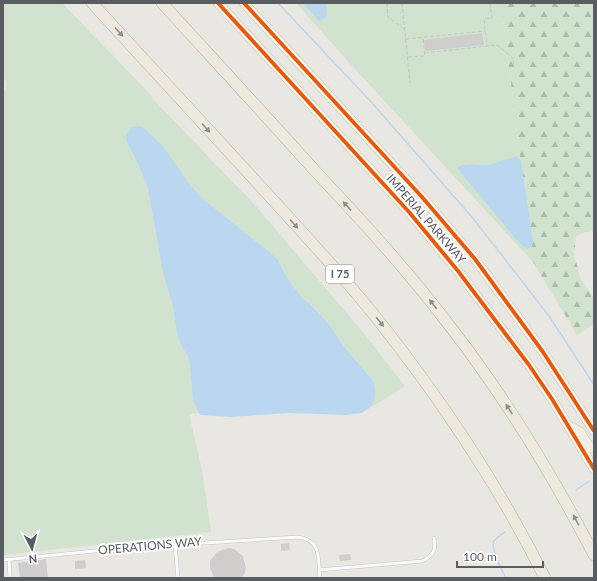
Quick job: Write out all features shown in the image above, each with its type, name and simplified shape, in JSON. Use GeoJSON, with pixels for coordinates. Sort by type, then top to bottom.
{"type":"FeatureCollection","features":[{"type":"Feature","properties":{"kind":"highway","name":"I 75"},"geometry":{"type":"LineString","coordinates":[[92,3],[319,250],[386,329],[428,385],[465,439],[514,520],[545,578]]}},
{"type":"Feature","properties":{"kind":"highway"},"geometry":{"type":"LineString","coordinates":[[162,3],[389,251],[450,326],[502,398],[528,439],[556,484],[594,555]]}},
{"type":"Feature","properties":{"kind":"main road","name":"IMPERIAL PARKWAY"},"geometry":{"type":"LineString","coordinates":[[218,3],[409,212],[458,270],[529,365],[568,425],[594,469]]}},
{"type":"Feature","properties":{"kind":"main road","name":"IMPERIAL PARKWAY"},"geometry":{"type":"LineString","coordinates":[[244,3],[422,197],[475,259],[543,352],[594,431]]}},
{"type":"Feature","properties":{"kind":"main road"},"geometry":{"type":"LineString","coordinates":[[568,425],[580,432],[594,455]]}},
{"type":"Feature","properties":{"kind":"lane","name":"OPERATIONS WAY"},"geometry":{"type":"LineString","coordinates":[[3,560],[175,544],[298,537],[306,538],[316,546],[319,570]]}},
{"type":"Feature","properties":{"kind":"lane"},"geometry":{"type":"LineString","coordinates":[[320,578],[319,570],[423,561],[430,556],[436,548],[434,538]]}},
{"type":"Feature","properties":{"kind":"lane"},"geometry":{"type":"LineString","coordinates":[[175,544],[178,578]]}},
{"type":"Feature","properties":{"kind":"lane"},"geometry":{"type":"LineString","coordinates":[[9,559],[10,578]]}},
{"type":"Feature","properties":{"kind":"path"},"geometry":{"type":"LineString","coordinates":[[387,3],[388,17],[405,29]]}},
{"type":"Feature","properties":{"kind":"path"},"geometry":{"type":"LineString","coordinates":[[402,3],[410,83]]}},
{"type":"Feature","properties":{"kind":"path"},"geometry":{"type":"LineString","coordinates":[[487,46],[484,19],[492,18],[490,3]]}},
{"type":"Feature","properties":{"kind":"path"},"geometry":{"type":"LineString","coordinates":[[406,39],[486,31]]}},
{"type":"Feature","properties":{"kind":"path"},"geometry":{"type":"LineString","coordinates":[[423,38],[425,53]]}},
{"type":"Feature","properties":{"kind":"path"},"geometry":{"type":"LineString","coordinates":[[408,58],[425,56],[425,53],[497,45],[513,58],[514,67]]}},
{"type":"Feature","properties":{"kind":"green space"},"geometry":{"type":"Polygon","coordinates":[[[3,3],[62,3],[254,204],[362,331],[405,386],[362,413],[369,408],[374,382],[345,348],[329,324],[310,304],[302,298],[286,276],[278,260],[202,198],[190,186],[163,146],[142,126],[127,142],[148,189],[163,273],[173,306],[176,328],[180,343],[189,359],[193,401],[199,413],[189,414],[202,470],[211,532],[3,555],[3,92],[7,83],[3,77],[3,3]]]}},
{"type":"Feature","properties":{"kind":"green space"},"geometry":{"type":"Polygon","coordinates":[[[296,3],[501,3],[533,262],[354,68],[296,3]]]}},
{"type":"Feature","properties":{"kind":"green space"},"geometry":{"type":"Polygon","coordinates":[[[501,3],[594,3],[594,231],[585,232],[576,236],[574,256],[580,278],[594,298],[594,324],[577,335],[533,262],[501,3]]]}},
{"type":"Feature","properties":{"kind":"water"},"geometry":{"type":"Polygon","coordinates":[[[303,3],[326,3],[326,18],[319,21],[303,3]]]}},
{"type":"Feature","properties":{"kind":"water"},"geometry":{"type":"Polygon","coordinates":[[[142,126],[163,146],[190,185],[202,198],[278,260],[286,276],[302,298],[310,304],[329,324],[345,348],[374,382],[374,401],[369,408],[362,413],[346,415],[289,413],[230,417],[200,415],[193,401],[189,359],[180,343],[173,306],[163,273],[148,189],[127,142],[126,134],[132,127],[142,126]]]}},
{"type":"Feature","properties":{"kind":"water"},"geometry":{"type":"Polygon","coordinates":[[[517,157],[521,160],[533,241],[532,247],[527,249],[519,243],[457,168],[464,165],[490,164],[517,157]]]}},
{"type":"Feature","properties":{"kind":"building"},"geometry":{"type":"Polygon","coordinates":[[[482,33],[484,45],[425,51],[424,40],[482,33]]]}},
{"type":"Feature","properties":{"kind":"building"},"geometry":{"type":"Polygon","coordinates":[[[289,543],[290,550],[281,551],[281,544],[289,543]]]}},
{"type":"Feature","properties":{"kind":"building"},"geometry":{"type":"Polygon","coordinates":[[[228,548],[234,549],[243,556],[246,568],[245,573],[241,578],[214,578],[210,567],[210,561],[217,552],[228,548]]]}},
{"type":"Feature","properties":{"kind":"building"},"geometry":{"type":"Polygon","coordinates":[[[350,554],[351,560],[340,561],[339,555],[350,554]]]}},
{"type":"Feature","properties":{"kind":"building"},"geometry":{"type":"Polygon","coordinates":[[[46,559],[48,578],[20,578],[18,563],[46,559]]]}},
{"type":"Feature","properties":{"kind":"building"},"geometry":{"type":"Polygon","coordinates":[[[85,560],[86,568],[75,569],[75,561],[85,560]]]}},
{"type":"Feature","properties":{"kind":"waterway"},"geometry":{"type":"LineString","coordinates":[[278,3],[373,104],[472,217],[549,316],[594,385]]}},
{"type":"Feature","properties":{"kind":"waterway"},"geometry":{"type":"LineString","coordinates":[[576,490],[589,481]]}},
{"type":"Feature","properties":{"kind":"waterway"},"geometry":{"type":"LineString","coordinates":[[505,532],[493,542],[493,547],[499,565],[506,578]]}},
{"type":"Feature","properties":{"kind":"cycle path"},"geometry":{"type":"LineString","coordinates":[[218,3],[409,212],[458,271],[529,365],[552,399],[594,469]]}},
{"type":"Feature","properties":{"kind":"cycle path"},"geometry":{"type":"LineString","coordinates":[[244,3],[422,197],[475,259],[543,352],[594,431]]}}]}
